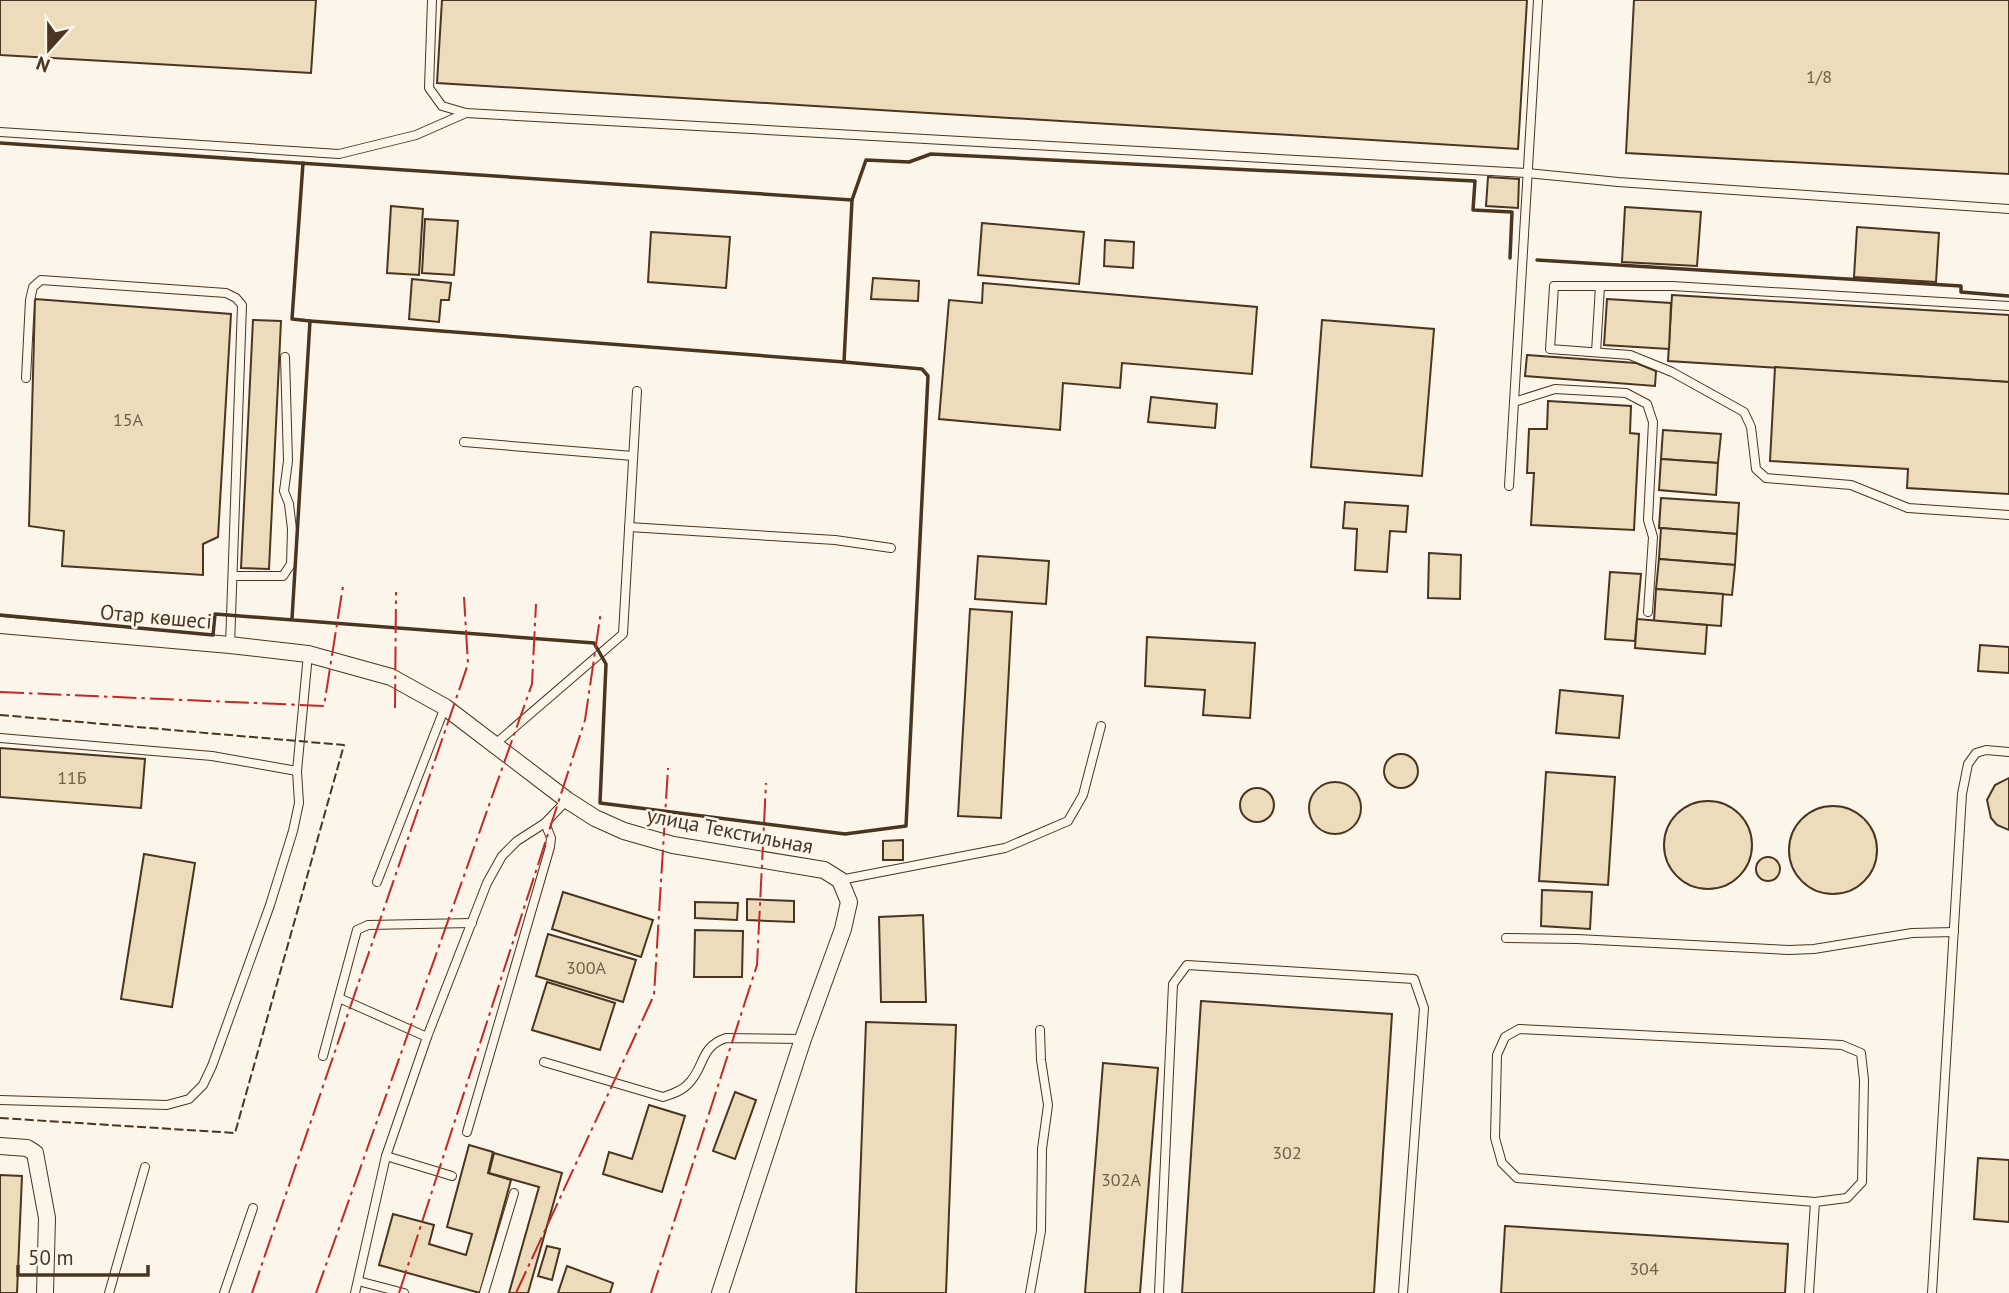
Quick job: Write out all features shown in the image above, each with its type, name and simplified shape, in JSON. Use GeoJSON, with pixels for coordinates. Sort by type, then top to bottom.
{"type":"FeatureCollection","features":[{"type":"Feature","properties":{"kind":"street","name":"Отар көшесі"},"geometry":{"type":"LineString","coordinates":[[0,625],[308,654]]}},
{"type":"Feature","properties":{"kind":"street","name":"улица Текстильная"},"geometry":{"type":"LineString","coordinates":[[308,654],[391,677],[445,707],[567,800],[595,818],[649,838],[721,854],[824,870],[840,880]]}},
{"type":"Feature","properties":{"kind":"street"},"geometry":{"type":"LineString","coordinates":[[720,1293],[803,1040],[843,929],[849,902],[840,880]]}},
{"type":"Feature","properties":{"kind":"street"},"geometry":{"type":"LineString","coordinates":[[0,1146],[27,1148],[35,1153],[47,1218],[45,1293]]}},
{"type":"Feature","properties":{"kind":"lane"},"geometry":{"type":"LineString","coordinates":[[432,0],[429,88],[442,106],[466,113],[1527,173],[1631,183],[2009,209]]}},
{"type":"Feature","properties":{"kind":"lane"},"geometry":{"type":"LineString","coordinates":[[1509,486],[1538,0]]}},
{"type":"Feature","properties":{"kind":"lane"},"geometry":{"type":"LineString","coordinates":[[0,132],[340,154],[416,135],[466,113]]}},
{"type":"Feature","properties":{"kind":"lane"},"geometry":{"type":"LineString","coordinates":[[26,378],[30,300],[33,287],[41,280],[226,293],[242,304],[230,645]]}},
{"type":"Feature","properties":{"kind":"lane"},"geometry":{"type":"LineString","coordinates":[[2009,306],[1672,286],[1554,286],[1550,349],[1630,355],[1672,372],[1744,412],[1751,427],[1756,469],[1766,478],[1851,485],[1908,508],[2009,515]]}},
{"type":"Feature","properties":{"kind":"lane"},"geometry":{"type":"LineString","coordinates":[[1596,352],[1600,286]]}},
{"type":"Feature","properties":{"kind":"lane"},"geometry":{"type":"LineString","coordinates":[[233,576],[284,576],[290,564],[289,504],[284,491],[288,461],[285,357]]}},
{"type":"Feature","properties":{"kind":"lane"},"geometry":{"type":"LineString","coordinates":[[1514,402],[1555,389],[1626,393],[1647,404],[1653,422],[1648,520],[1653,537],[1648,612]]}},
{"type":"Feature","properties":{"kind":"lane"},"geometry":{"type":"LineString","coordinates":[[494,745],[623,634],[637,391]]}},
{"type":"Feature","properties":{"kind":"lane"},"geometry":{"type":"LineString","coordinates":[[464,442],[633,456]]}},
{"type":"Feature","properties":{"kind":"lane"},"geometry":{"type":"LineString","coordinates":[[629,527],[835,540],[891,548]]}},
{"type":"Feature","properties":{"kind":"lane"},"geometry":{"type":"LineString","coordinates":[[0,1100],[167,1105],[189,1099],[202,1085],[224,1034],[293,831],[299,803],[297,771],[308,654]]}},
{"type":"Feature","properties":{"kind":"lane"},"geometry":{"type":"LineString","coordinates":[[377,882],[445,707]]}},
{"type":"Feature","properties":{"kind":"lane"},"geometry":{"type":"LineString","coordinates":[[840,880],[1005,848],[1068,821],[1083,795],[1101,726]]}},
{"type":"Feature","properties":{"kind":"lane"},"geometry":{"type":"LineString","coordinates":[[0,738],[212,756],[297,771]]}},
{"type":"Feature","properties":{"kind":"lane"},"geometry":{"type":"LineString","coordinates":[[1933,1293],[1962,794],[1968,764],[1976,753],[1986,750],[2009,752]]}},
{"type":"Feature","properties":{"kind":"lane"},"geometry":{"type":"LineString","coordinates":[[355,1293],[386,1156],[427,1037],[487,883],[502,856],[517,841],[545,823],[567,800]]}},
{"type":"Feature","properties":{"kind":"lane"},"geometry":{"type":"LineString","coordinates":[[467,1132],[550,847],[551,838],[545,823]]}},
{"type":"Feature","properties":{"kind":"lane"},"geometry":{"type":"LineString","coordinates":[[323,1056],[357,930],[368,925],[472,923]]}},
{"type":"Feature","properties":{"kind":"lane"},"geometry":{"type":"LineString","coordinates":[[1506,938],[1788,950],[1814,949],[1912,933],[1954,932]]}},
{"type":"Feature","properties":{"kind":"lane"},"geometry":{"type":"LineString","coordinates":[[1159,1293],[1173,984],[1186,965],[1414,979],[1424,1008],[1403,1293]]}},
{"type":"Feature","properties":{"kind":"lane"},"geometry":{"type":"LineString","coordinates":[[339,998],[427,1037]]}},
{"type":"Feature","properties":{"kind":"lane"},"geometry":{"type":"LineString","coordinates":[[1519,1029],[1843,1045],[1861,1053],[1864,1080],[1862,1182],[1847,1198],[1815,1202],[1517,1178],[1502,1163],[1495,1138],[1497,1055],[1505,1037],[1519,1029]]}},
{"type":"Feature","properties":{"kind":"lane"},"geometry":{"type":"LineString","coordinates":[[1030,1293],[1041,1231],[1042,1149],[1048,1105],[1041,1060],[1040,1030]]}},
{"type":"Feature","properties":{"kind":"lane"},"geometry":{"type":"LineString","coordinates":[[544,1062],[663,1097],[689,1084],[710,1045],[718,1041],[726,1038],[803,1040]]}},
{"type":"Feature","properties":{"kind":"lane"},"geometry":{"type":"LineString","coordinates":[[386,1156],[452,1176]]}},
{"type":"Feature","properties":{"kind":"lane"},"geometry":{"type":"LineString","coordinates":[[109,1293],[145,1167]]}},
{"type":"Feature","properties":{"kind":"lane"},"geometry":{"type":"LineString","coordinates":[[484,1293],[514,1193]]}},
{"type":"Feature","properties":{"kind":"lane"},"geometry":{"type":"LineString","coordinates":[[1810,1293],[1815,1202]]}},
{"type":"Feature","properties":{"kind":"lane"},"geometry":{"type":"LineString","coordinates":[[224,1293],[253,1208]]}},
{"type":"Feature","properties":{"kind":"lane"},"geometry":{"type":"LineString","coordinates":[[359,1281],[404,1293]]}},
{"type":"Feature","properties":{"kind":"building"},"geometry":{"type":"Polygon","coordinates":[[[0,0],[316,0],[311,73],[0,55],[0,0]]]}},
{"type":"Feature","properties":{"kind":"building"},"geometry":{"type":"Polygon","coordinates":[[[442,0],[1527,0],[1518,149],[437,83],[442,0]]]}},
{"type":"Feature","properties":{"kind":"building"},"geometry":{"type":"Polygon","coordinates":[[[1634,0],[2009,0],[2009,174],[1626,153],[1634,0]]]}},
{"type":"Feature","properties":{"kind":"building"},"geometry":{"type":"Polygon","coordinates":[[[1488,177],[1519,179],[1518,208],[1486,206],[1488,177]]]}},
{"type":"Feature","properties":{"kind":"building"},"geometry":{"type":"Polygon","coordinates":[[[391,206],[423,209],[419,275],[387,273],[391,206]]]}},
{"type":"Feature","properties":{"kind":"building"},"geometry":{"type":"Polygon","coordinates":[[[1625,207],[1701,212],[1697,266],[1622,262],[1625,207]]]}},
{"type":"Feature","properties":{"kind":"building"},"geometry":{"type":"Polygon","coordinates":[[[425,219],[458,221],[454,275],[422,273],[425,219]]]}},
{"type":"Feature","properties":{"kind":"building"},"geometry":{"type":"Polygon","coordinates":[[[982,223],[1084,232],[1079,284],[978,275],[982,223]]]}},
{"type":"Feature","properties":{"kind":"building"},"geometry":{"type":"Polygon","coordinates":[[[1857,227],[1939,233],[1936,282],[1854,277],[1857,227]]]}},
{"type":"Feature","properties":{"kind":"building"},"geometry":{"type":"Polygon","coordinates":[[[651,232],[730,237],[726,288],[648,282],[651,232]]]}},
{"type":"Feature","properties":{"kind":"building"},"geometry":{"type":"Polygon","coordinates":[[[1105,240],[1134,242],[1133,268],[1104,266],[1105,240]]]}},
{"type":"Feature","properties":{"kind":"building"},"geometry":{"type":"Polygon","coordinates":[[[873,278],[919,281],[918,301],[871,299],[873,278]]]}},
{"type":"Feature","properties":{"kind":"building"},"geometry":{"type":"Polygon","coordinates":[[[412,279],[451,283],[449,300],[441,300],[439,322],[409,319],[412,279]]]}},
{"type":"Feature","properties":{"kind":"building"},"geometry":{"type":"Polygon","coordinates":[[[983,283],[1257,307],[1252,374],[1122,363],[1120,388],[1063,383],[1060,430],[939,419],[949,300],[982,303],[983,283]]]}},
{"type":"Feature","properties":{"kind":"building"},"geometry":{"type":"Polygon","coordinates":[[[1672,295],[2009,315],[2009,382],[1668,361],[1672,295]]]}},
{"type":"Feature","properties":{"kind":"building"},"geometry":{"type":"Polygon","coordinates":[[[35,299],[231,314],[218,537],[203,544],[203,575],[62,566],[64,531],[29,526],[35,299]]]}},
{"type":"Feature","properties":{"kind":"building"},"geometry":{"type":"Polygon","coordinates":[[[1607,299],[1671,303],[1669,349],[1604,345],[1607,299]]]}},
{"type":"Feature","properties":{"kind":"building"},"geometry":{"type":"Polygon","coordinates":[[[253,320],[281,321],[269,569],[241,568],[253,320]]]}},
{"type":"Feature","properties":{"kind":"building"},"geometry":{"type":"Polygon","coordinates":[[[1322,320],[1434,329],[1422,476],[1311,467],[1322,320]]]}},
{"type":"Feature","properties":{"kind":"building"},"geometry":{"type":"Polygon","coordinates":[[[1527,355],[1636,363],[1656,371],[1655,386],[1525,376],[1527,355]]]}},
{"type":"Feature","properties":{"kind":"building"},"geometry":{"type":"Polygon","coordinates":[[[1775,367],[2009,382],[2009,494],[1907,488],[1908,469],[1770,461],[1775,367]]]}},
{"type":"Feature","properties":{"kind":"building"},"geometry":{"type":"Polygon","coordinates":[[[1151,397],[1217,404],[1215,428],[1148,422],[1151,397]]]}},
{"type":"Feature","properties":{"kind":"building"},"geometry":{"type":"Polygon","coordinates":[[[1548,401],[1631,406],[1630,433],[1639,434],[1634,530],[1531,525],[1534,473],[1527,473],[1529,429],[1547,429],[1548,401]]]}},
{"type":"Feature","properties":{"kind":"building"},"geometry":{"type":"Polygon","coordinates":[[[1663,430],[1721,434],[1718,463],[1661,459],[1663,430]]]}},
{"type":"Feature","properties":{"kind":"building"},"geometry":{"type":"Polygon","coordinates":[[[1661,459],[1718,463],[1716,495],[1659,490],[1661,459]]]}},
{"type":"Feature","properties":{"kind":"building"},"geometry":{"type":"Polygon","coordinates":[[[1661,498],[1739,503],[1737,534],[1659,528],[1661,498]]]}},
{"type":"Feature","properties":{"kind":"building"},"geometry":{"type":"Polygon","coordinates":[[[1345,502],[1408,506],[1406,532],[1390,531],[1387,572],[1355,570],[1357,529],[1343,528],[1345,502]]]}},
{"type":"Feature","properties":{"kind":"building"},"geometry":{"type":"Polygon","coordinates":[[[1661,528],[1737,534],[1735,565],[1659,559],[1661,528]]]}},
{"type":"Feature","properties":{"kind":"building"},"geometry":{"type":"Polygon","coordinates":[[[1429,553],[1461,555],[1460,599],[1428,598],[1429,553]]]}},
{"type":"Feature","properties":{"kind":"building"},"geometry":{"type":"Polygon","coordinates":[[[978,556],[1049,561],[1046,604],[975,599],[978,556]]]}},
{"type":"Feature","properties":{"kind":"building"},"geometry":{"type":"Polygon","coordinates":[[[1659,559],[1735,565],[1732,595],[1656,589],[1659,559]]]}},
{"type":"Feature","properties":{"kind":"building"},"geometry":{"type":"Polygon","coordinates":[[[1610,572],[1641,574],[1635,641],[1605,639],[1610,572]]]}},
{"type":"Feature","properties":{"kind":"building"},"geometry":{"type":"Polygon","coordinates":[[[1656,589],[1723,594],[1721,626],[1654,621],[1656,589]]]}},
{"type":"Feature","properties":{"kind":"building"},"geometry":{"type":"Polygon","coordinates":[[[970,609],[1012,612],[1001,818],[958,816],[970,609]]]}},
{"type":"Feature","properties":{"kind":"building"},"geometry":{"type":"Polygon","coordinates":[[[1637,619],[1707,625],[1705,654],[1635,648],[1637,619]]]}},
{"type":"Feature","properties":{"kind":"building"},"geometry":{"type":"Polygon","coordinates":[[[1147,637],[1255,643],[1250,718],[1203,715],[1205,690],[1145,686],[1147,637]]]}},
{"type":"Feature","properties":{"kind":"building"},"geometry":{"type":"Polygon","coordinates":[[[1980,645],[2009,647],[2009,673],[1978,671],[1980,645]]]}},
{"type":"Feature","properties":{"kind":"building"},"geometry":{"type":"Polygon","coordinates":[[[1560,690],[1623,696],[1619,738],[1556,733],[1560,690]]]}},
{"type":"Feature","properties":{"kind":"building"},"geometry":{"type":"Polygon","coordinates":[[[0,748],[145,759],[141,808],[0,797],[0,748]]]}},
{"type":"Feature","properties":{"kind":"building"},"geometry":{"type":"Polygon","coordinates":[[[1401,754],[1413,759],[1418,771],[1413,783],[1401,788],[1389,783],[1384,771],[1389,759],[1401,754]]]}},
{"type":"Feature","properties":{"kind":"building"},"geometry":{"type":"Polygon","coordinates":[[[1546,772],[1615,777],[1608,885],[1539,881],[1546,772]]]}},
{"type":"Feature","properties":{"kind":"building"},"geometry":{"type":"Polygon","coordinates":[[[2009,778],[2009,830],[1997,825],[1991,818],[1987,800],[1995,785],[2009,778]]]}},
{"type":"Feature","properties":{"kind":"building"},"geometry":{"type":"Polygon","coordinates":[[[1335,782],[1354,789],[1361,808],[1354,827],[1335,834],[1316,827],[1309,808],[1316,789],[1335,782]]]}},
{"type":"Feature","properties":{"kind":"building"},"geometry":{"type":"Polygon","coordinates":[[[1257,788],[1269,793],[1274,805],[1269,817],[1257,822],[1245,817],[1240,805],[1245,793],[1257,788]]]}},
{"type":"Feature","properties":{"kind":"building"},"geometry":{"type":"Polygon","coordinates":[[[1708,801],[1725,804],[1739,814],[1749,828],[1752,845],[1749,862],[1739,876],[1725,886],[1708,889],[1691,886],[1677,876],[1667,862],[1664,845],[1667,828],[1677,814],[1691,804],[1708,801]]]}},
{"type":"Feature","properties":{"kind":"building"},"geometry":{"type":"Polygon","coordinates":[[[1833,806],[1850,809],[1864,819],[1874,833],[1877,850],[1874,867],[1864,881],[1850,891],[1833,894],[1816,891],[1802,881],[1792,867],[1789,850],[1792,833],[1802,819],[1816,809],[1833,806]]]}},
{"type":"Feature","properties":{"kind":"building"},"geometry":{"type":"Polygon","coordinates":[[[903,840],[903,860],[883,860],[883,841],[903,840]]]}},
{"type":"Feature","properties":{"kind":"building"},"geometry":{"type":"Polygon","coordinates":[[[144,854],[195,863],[172,1007],[121,999],[144,854]]]}},
{"type":"Feature","properties":{"kind":"building"},"geometry":{"type":"Polygon","coordinates":[[[1768,857],[1777,860],[1780,869],[1777,878],[1768,881],[1759,878],[1756,869],[1759,860],[1768,857]]]}},
{"type":"Feature","properties":{"kind":"building"},"geometry":{"type":"Polygon","coordinates":[[[1542,890],[1592,892],[1590,929],[1541,926],[1542,890]]]}},
{"type":"Feature","properties":{"kind":"building"},"geometry":{"type":"Polygon","coordinates":[[[563,892],[653,920],[641,957],[552,929],[563,892]]]}},
{"type":"Feature","properties":{"kind":"building"},"geometry":{"type":"Polygon","coordinates":[[[747,899],[794,901],[794,922],[747,920],[747,899]]]}},
{"type":"Feature","properties":{"kind":"building"},"geometry":{"type":"Polygon","coordinates":[[[695,902],[738,903],[737,920],[695,918],[695,902]]]}},
{"type":"Feature","properties":{"kind":"building"},"geometry":{"type":"Polygon","coordinates":[[[923,915],[926,1002],[881,1002],[879,917],[923,915]]]}},
{"type":"Feature","properties":{"kind":"building"},"geometry":{"type":"Polygon","coordinates":[[[695,930],[743,931],[742,977],[694,977],[695,930]]]}},
{"type":"Feature","properties":{"kind":"building"},"geometry":{"type":"Polygon","coordinates":[[[548,934],[636,960],[623,1002],[536,976],[548,934]]]}},
{"type":"Feature","properties":{"kind":"building"},"geometry":{"type":"Polygon","coordinates":[[[547,982],[615,1003],[600,1050],[532,1030],[547,982]]]}},
{"type":"Feature","properties":{"kind":"building"},"geometry":{"type":"Polygon","coordinates":[[[1201,1001],[1392,1014],[1374,1293],[1182,1293],[1201,1001]]]}},
{"type":"Feature","properties":{"kind":"building"},"geometry":{"type":"Polygon","coordinates":[[[866,1022],[956,1025],[946,1293],[856,1293],[866,1022]]]}},
{"type":"Feature","properties":{"kind":"building"},"geometry":{"type":"Polygon","coordinates":[[[1103,1063],[1158,1068],[1140,1293],[1085,1293],[1103,1063]]]}},
{"type":"Feature","properties":{"kind":"building"},"geometry":{"type":"Polygon","coordinates":[[[735,1092],[756,1100],[735,1159],[713,1151],[735,1092]]]}},
{"type":"Feature","properties":{"kind":"building"},"geometry":{"type":"Polygon","coordinates":[[[649,1105],[685,1116],[662,1192],[603,1174],[609,1152],[632,1159],[649,1105]]]}},
{"type":"Feature","properties":{"kind":"building"},"geometry":{"type":"Polygon","coordinates":[[[469,1145],[493,1152],[488,1173],[511,1180],[480,1293],[379,1265],[393,1214],[434,1225],[429,1244],[466,1255],[472,1234],[447,1227],[469,1145]]]}},
{"type":"Feature","properties":{"kind":"building"},"geometry":{"type":"Polygon","coordinates":[[[494,1153],[562,1173],[528,1293],[509,1293],[539,1187],[489,1173],[494,1153]]]}},
{"type":"Feature","properties":{"kind":"building"},"geometry":{"type":"Polygon","coordinates":[[[1978,1158],[2009,1160],[2009,1222],[1974,1219],[1978,1158]]]}},
{"type":"Feature","properties":{"kind":"building"},"geometry":{"type":"Polygon","coordinates":[[[0,1175],[22,1176],[17,1293],[0,1293],[0,1175]]]}},
{"type":"Feature","properties":{"kind":"building"},"geometry":{"type":"Polygon","coordinates":[[[1505,1226],[1788,1244],[1785,1293],[1501,1293],[1505,1226]]]}},
{"type":"Feature","properties":{"kind":"building"},"geometry":{"type":"Polygon","coordinates":[[[547,1246],[560,1249],[552,1280],[538,1276],[547,1246]]]}},
{"type":"Feature","properties":{"kind":"building"},"geometry":{"type":"Polygon","coordinates":[[[567,1266],[613,1283],[610,1293],[558,1293],[567,1266]]]}},
{"type":"Feature","properties":{"kind":"fence"},"geometry":{"type":"LineString","coordinates":[[0,715],[344,745],[235,1133],[0,1118]]}},
{"type":"Feature","properties":{"kind":"wall"},"geometry":{"type":"LineString","coordinates":[[0,143],[852,200]]}},
{"type":"Feature","properties":{"kind":"wall"},"geometry":{"type":"LineString","coordinates":[[844,362],[852,200],[866,160],[909,162],[931,154],[1475,181],[1473,210],[1512,212],[1510,258]]}},
{"type":"Feature","properties":{"kind":"wall"},"geometry":{"type":"LineString","coordinates":[[303,163],[292,319],[310,321]]}},
{"type":"Feature","properties":{"kind":"wall"},"geometry":{"type":"LineString","coordinates":[[1537,260],[1961,286],[1961,292],[2009,296]]}},
{"type":"Feature","properties":{"kind":"wall"},"geometry":{"type":"LineString","coordinates":[[0,615],[213,635],[215,614],[594,643],[606,664],[600,803],[845,834],[906,826],[928,376],[922,369],[844,362],[310,321],[292,619]]}},
{"type":"Feature","properties":{"kind":"power"},"geometry":{"type":"LineString","coordinates":[[0,692],[324,706],[343,586]]}},
{"type":"Feature","properties":{"kind":"power"},"geometry":{"type":"LineString","coordinates":[[395,708],[396,592]]}},
{"type":"Feature","properties":{"kind":"power"},"geometry":{"type":"LineString","coordinates":[[252,1293],[468,664],[464,597]]}},
{"type":"Feature","properties":{"kind":"power"},"geometry":{"type":"LineString","coordinates":[[316,1293],[532,684],[536,604]]}},
{"type":"Feature","properties":{"kind":"power"},"geometry":{"type":"LineString","coordinates":[[399,1293],[585,720],[601,611]]}},
{"type":"Feature","properties":{"kind":"power"},"geometry":{"type":"LineString","coordinates":[[516,1293],[654,995],[668,768]]}},
{"type":"Feature","properties":{"kind":"power"},"geometry":{"type":"LineString","coordinates":[[651,1293],[757,965],[766,783]]}}]}
